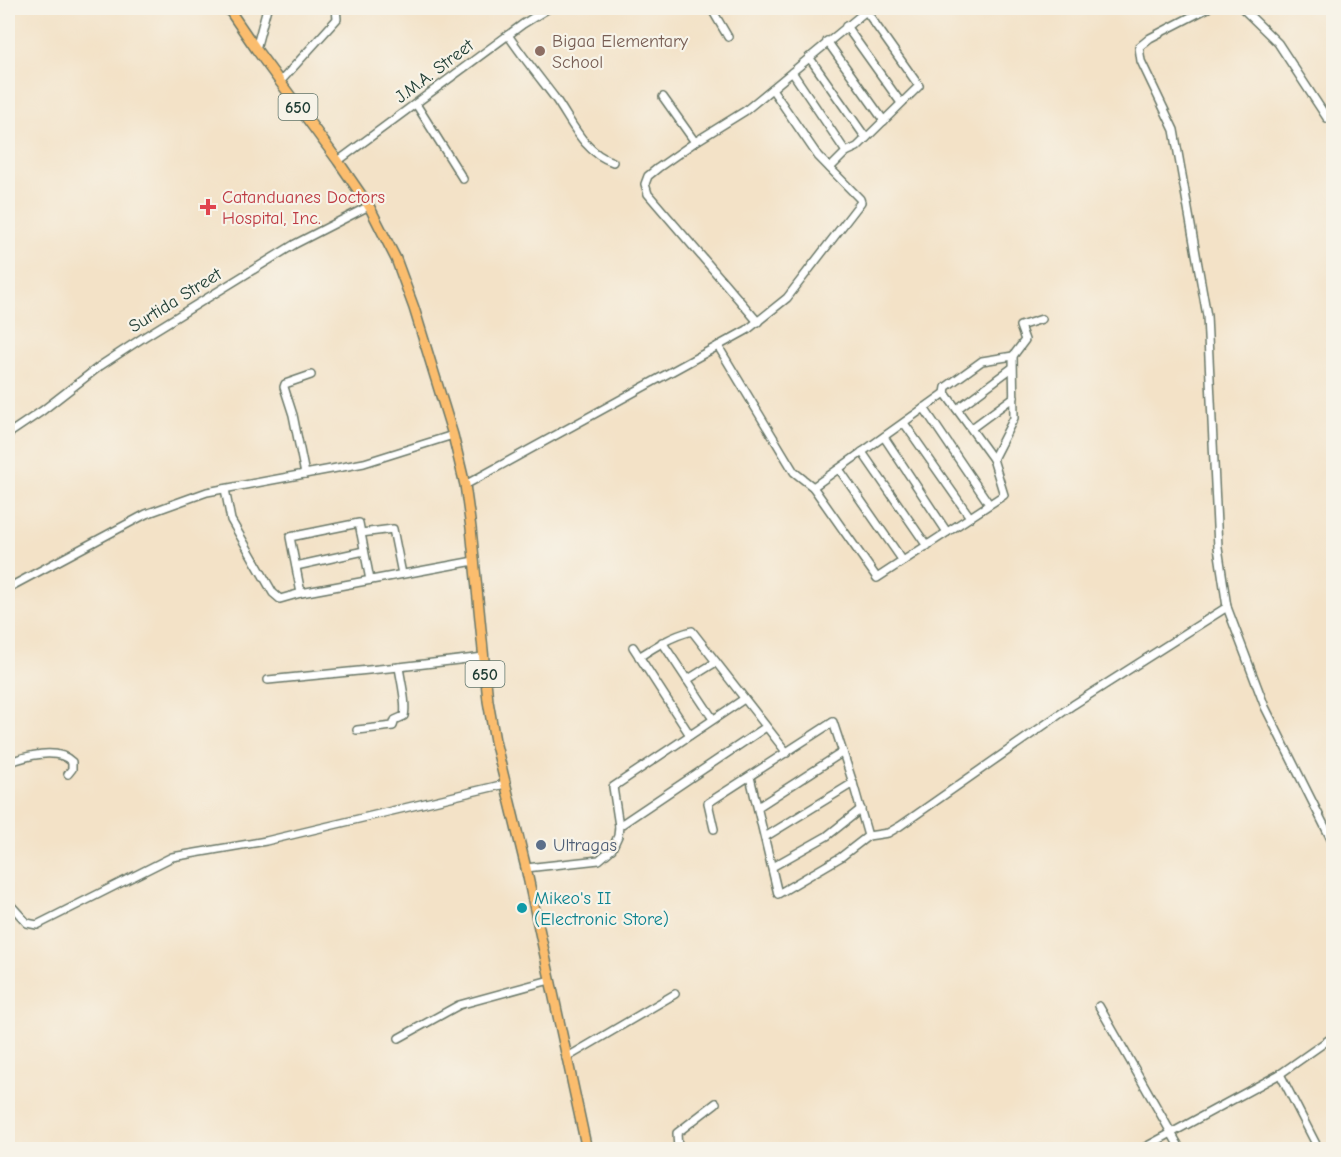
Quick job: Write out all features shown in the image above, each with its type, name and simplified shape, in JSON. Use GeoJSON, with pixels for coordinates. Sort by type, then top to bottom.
{"type":"FeatureCollection","features":[{"type":"Feature","properties":{"kind":"main road","name":"650"},"geometry":{"type":"LineString","coordinates":[[228,8],[369,206],[402,272],[453,435],[465,485],[495,741],[526,868],[587,1149]]}},
{"type":"Feature","properties":{"kind":"street"},"geometry":{"type":"LineString","coordinates":[[256,49],[267,8]]}},
{"type":"Feature","properties":{"kind":"street"},"geometry":{"type":"LineString","coordinates":[[280,82],[337,19],[336,8]]}},
{"type":"Feature","properties":{"kind":"street","name":"J.M.A. Street"},"geometry":{"type":"LineString","coordinates":[[338,161],[508,35],[549,8]]}},
{"type":"Feature","properties":{"kind":"street"},"geometry":{"type":"LineString","coordinates":[[711,8],[728,37]]}},
{"type":"Feature","properties":{"kind":"street"},"geometry":{"type":"LineString","coordinates":[[1208,8],[1150,38],[1139,47],[1141,61],[1174,130],[1207,316],[1218,547],[1227,607],[1265,707],[1334,845]]}},
{"type":"Feature","properties":{"kind":"street"},"geometry":{"type":"LineString","coordinates":[[1242,8],[1278,43],[1327,118]]}},
{"type":"Feature","properties":{"kind":"street"},"geometry":{"type":"LineString","coordinates":[[758,322],[648,194],[645,183],[648,176],[657,168],[745,111],[866,10],[919,86],[857,147],[846,152],[830,168]]}},
{"type":"Feature","properties":{"kind":"street"},"geometry":{"type":"LineString","coordinates":[[846,26],[901,103]]}},
{"type":"Feature","properties":{"kind":"street"},"geometry":{"type":"LineString","coordinates":[[508,35],[554,97],[582,140],[596,153],[613,162]]}},
{"type":"Feature","properties":{"kind":"street"},"geometry":{"type":"LineString","coordinates":[[827,41],[884,121]]}},
{"type":"Feature","properties":{"kind":"street"},"geometry":{"type":"LineString","coordinates":[[809,57],[866,138]]}},
{"type":"Feature","properties":{"kind":"street"},"geometry":{"type":"LineString","coordinates":[[792,72],[846,152]]}},
{"type":"Feature","properties":{"kind":"street"},"geometry":{"type":"LineString","coordinates":[[465,485],[718,346],[758,322],[787,298],[861,202],[859,195],[818,156],[772,89]]}},
{"type":"Feature","properties":{"kind":"street"},"geometry":{"type":"LineString","coordinates":[[663,97],[695,142]]}},
{"type":"Feature","properties":{"kind":"street"},"geometry":{"type":"LineString","coordinates":[[416,104],[463,179]]}},
{"type":"Feature","properties":{"kind":"street","name":"Surtida Street"},"geometry":{"type":"LineString","coordinates":[[8,435],[100,366],[144,337],[295,244],[369,206]]}},
{"type":"Feature","properties":{"kind":"street"},"geometry":{"type":"LineString","coordinates":[[993,459],[1014,418],[1013,356],[1025,340],[1020,326],[1042,318]]}},
{"type":"Feature","properties":{"kind":"street"},"geometry":{"type":"LineString","coordinates":[[718,346],[794,472],[813,488],[877,578],[1004,495],[993,459],[945,393]]}},
{"type":"Feature","properties":{"kind":"street"},"geometry":{"type":"LineString","coordinates":[[813,488],[945,393],[946,387],[982,361],[1013,356]]}},
{"type":"Feature","properties":{"kind":"street"},"geometry":{"type":"LineString","coordinates":[[957,409],[1012,368]]}},
{"type":"Feature","properties":{"kind":"street"},"geometry":{"type":"LineString","coordinates":[[305,474],[293,415],[284,387],[285,384],[311,375]]}},
{"type":"Feature","properties":{"kind":"street"},"geometry":{"type":"LineString","coordinates":[[972,428],[1014,397]]}},
{"type":"Feature","properties":{"kind":"street"},"geometry":{"type":"LineString","coordinates":[[924,408],[989,504]]}},
{"type":"Feature","properties":{"kind":"street"},"geometry":{"type":"LineString","coordinates":[[904,423],[970,517]]}},
{"type":"Feature","properties":{"kind":"street"},"geometry":{"type":"LineString","coordinates":[[8,588],[156,510],[198,495],[364,463],[453,435]]}},
{"type":"Feature","properties":{"kind":"street"},"geometry":{"type":"LineString","coordinates":[[884,437],[947,532]]}},
{"type":"Feature","properties":{"kind":"street"},"geometry":{"type":"LineString","coordinates":[[862,452],[927,546]]}},
{"type":"Feature","properties":{"kind":"street"},"geometry":{"type":"LineString","coordinates":[[839,469],[903,561]]}},
{"type":"Feature","properties":{"kind":"street"},"geometry":{"type":"LineString","coordinates":[[225,489],[231,520],[273,593],[280,599],[301,593],[474,561]]}},
{"type":"Feature","properties":{"kind":"street"},"geometry":{"type":"LineString","coordinates":[[301,593],[290,537],[359,523],[370,580]]}},
{"type":"Feature","properties":{"kind":"street"},"geometry":{"type":"LineString","coordinates":[[361,533],[393,529],[402,574]]}},
{"type":"Feature","properties":{"kind":"street"},"geometry":{"type":"LineString","coordinates":[[296,566],[364,551]]}},
{"type":"Feature","properties":{"kind":"street"},"geometry":{"type":"LineString","coordinates":[[750,777],[778,894],[842,857],[868,836],[888,833],[900,826],[1073,705],[1227,607]]}},
{"type":"Feature","properties":{"kind":"street"},"geometry":{"type":"LineString","coordinates":[[639,657],[662,642],[692,631],[787,753]]}},
{"type":"Feature","properties":{"kind":"street"},"geometry":{"type":"LineString","coordinates":[[662,642],[713,719]]}},
{"type":"Feature","properties":{"kind":"street"},"geometry":{"type":"LineString","coordinates":[[633,647],[690,735]]}},
{"type":"Feature","properties":{"kind":"street"},"geometry":{"type":"LineString","coordinates":[[268,680],[484,657]]}},
{"type":"Feature","properties":{"kind":"street"},"geometry":{"type":"LineString","coordinates":[[687,680],[716,662]]}},
{"type":"Feature","properties":{"kind":"street"},"geometry":{"type":"LineString","coordinates":[[357,730],[393,726],[395,720],[404,716],[406,707],[399,667]]}},
{"type":"Feature","properties":{"kind":"street"},"geometry":{"type":"LineString","coordinates":[[526,868],[599,860],[612,849],[618,836],[619,826],[613,787],[744,699]]}},
{"type":"Feature","properties":{"kind":"street"},"geometry":{"type":"LineString","coordinates":[[714,829],[708,803],[833,722],[854,783],[868,836]]}},
{"type":"Feature","properties":{"kind":"street"},"geometry":{"type":"LineString","coordinates":[[619,826],[766,727]]}},
{"type":"Feature","properties":{"kind":"street"},"geometry":{"type":"LineString","coordinates":[[758,807],[843,752]]}},
{"type":"Feature","properties":{"kind":"street"},"geometry":{"type":"LineString","coordinates":[[8,763],[32,756],[59,755],[72,762],[72,769],[68,774]]}},
{"type":"Feature","properties":{"kind":"street"},"geometry":{"type":"LineString","coordinates":[[765,837],[854,783]]}},
{"type":"Feature","properties":{"kind":"street"},"geometry":{"type":"LineString","coordinates":[[8,903],[29,924],[38,925],[172,856],[266,841],[505,784]]}},
{"type":"Feature","properties":{"kind":"street"},"geometry":{"type":"LineString","coordinates":[[772,867],[827,836],[861,809]]}},
{"type":"Feature","properties":{"kind":"street"},"geometry":{"type":"LineString","coordinates":[[399,1038],[459,1005],[549,980]]}},
{"type":"Feature","properties":{"kind":"street"},"geometry":{"type":"LineString","coordinates":[[566,1058],[675,994]]}},
{"type":"Feature","properties":{"kind":"street"},"geometry":{"type":"LineString","coordinates":[[1099,1006],[1181,1149]]}},
{"type":"Feature","properties":{"kind":"street"},"geometry":{"type":"LineString","coordinates":[[1140,1149],[1280,1074],[1334,1036]]}},
{"type":"Feature","properties":{"kind":"street"},"geometry":{"type":"LineString","coordinates":[[1280,1074],[1319,1149]]}},
{"type":"Feature","properties":{"kind":"street"},"geometry":{"type":"LineString","coordinates":[[678,1149],[677,1133],[716,1103]]}},
{"type":"Feature","properties":{"kind":"place","name":"Bigaa Elementary School"},"geometry":{"type":"Point","coordinates":[540,51]}},
{"type":"Feature","properties":{"kind":"place","name":"Catanduanes Doctors Hospital, Inc."},"geometry":{"type":"Point","coordinates":[208,207]}},
{"type":"Feature","properties":{"kind":"place","name":"Ultragas"},"geometry":{"type":"Point","coordinates":[541,845]}},
{"type":"Feature","properties":{"kind":"place","name":"Mikeo's II (Electronic Store)"},"geometry":{"type":"Point","coordinates":[522,908]}}]}
